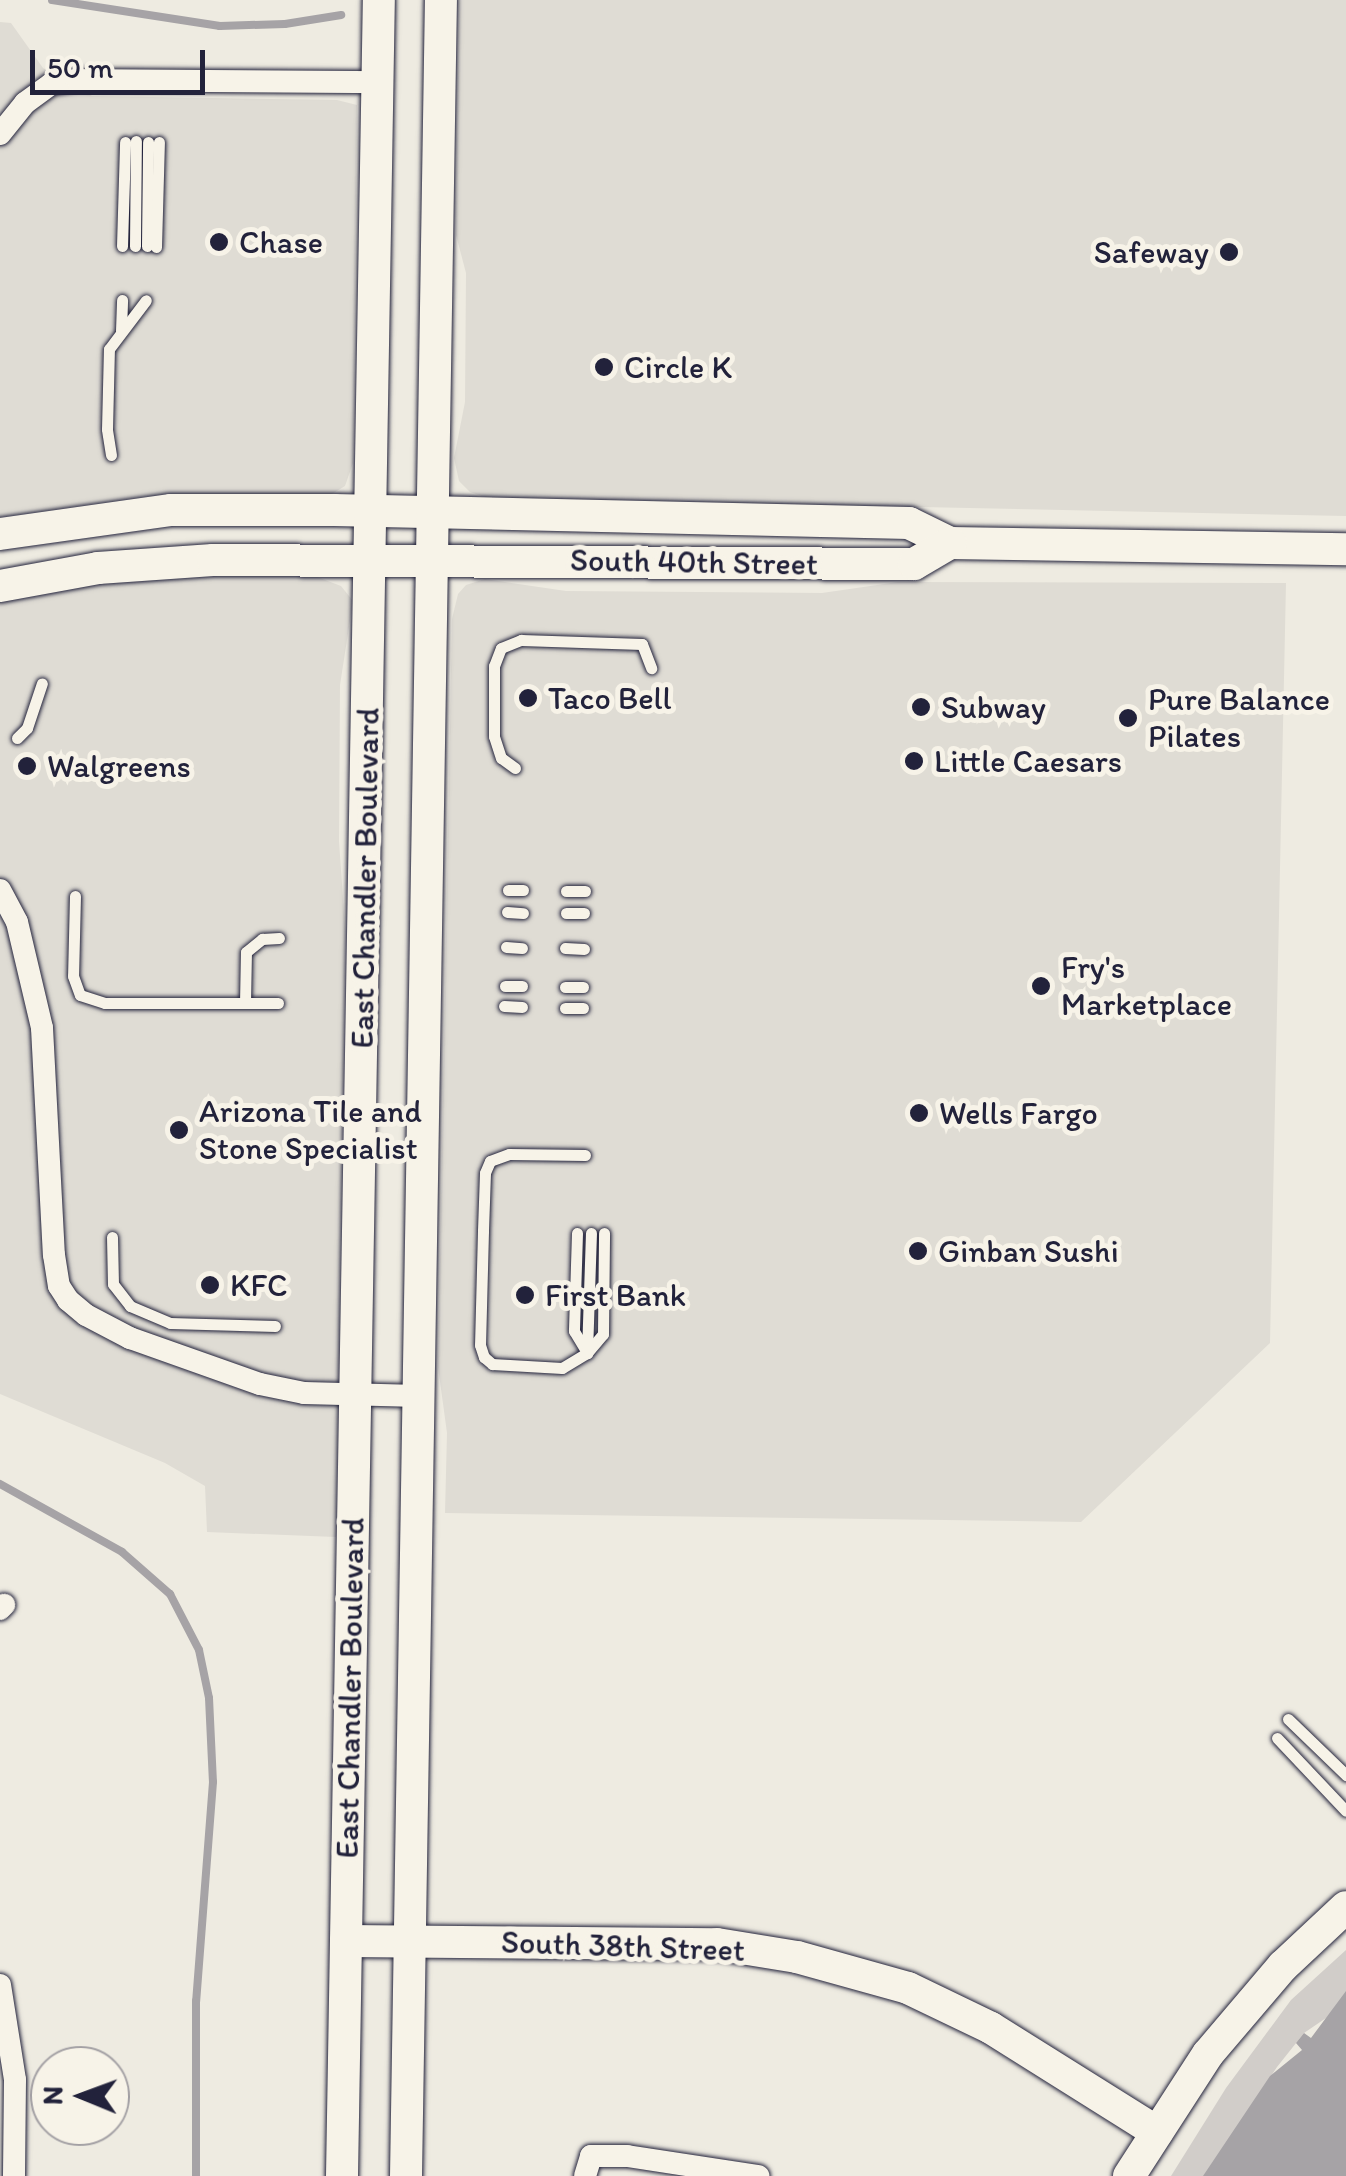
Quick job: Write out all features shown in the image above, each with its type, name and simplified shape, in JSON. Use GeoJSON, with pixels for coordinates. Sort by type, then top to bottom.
{"type":"FeatureCollection","features":[{"type":"Feature","properties":{"kind":"main road","name":"East Chandler Boulevard"},"geometry":{"type":"LineString","coordinates":[[342,2176],[379,0]]}},
{"type":"Feature","properties":{"kind":"main road","name":"East Chandler Boulevard"},"geometry":{"type":"LineString","coordinates":[[406,2176],[441,0]]}},
{"type":"Feature","properties":{"kind":"main road","name":"South 40th Street"},"geometry":{"type":"LineString","coordinates":[[0,534],[170,510],[372,510],[909,523],[950,543],[1346,549]]}},
{"type":"Feature","properties":{"kind":"main road","name":"South 40th Street"},"geometry":{"type":"LineString","coordinates":[[0,586],[130,564],[433,560],[914,564],[950,543]]}},
{"type":"Feature","properties":{"kind":"main road"},"geometry":{"type":"LineString","coordinates":[[1130,2176],[1208,2054],[1283,1966],[1346,1907]]}},
{"type":"Feature","properties":{"kind":"main road","name":"South 38th Street"},"geometry":{"type":"LineString","coordinates":[[346,1941],[718,1944],[798,1957],[908,1988],[992,2028],[1156,2132]]}},
{"type":"Feature","properties":{"kind":"street"},"geometry":{"type":"LineString","coordinates":[[0,134],[25,103],[51,84],[76,80],[378,82]]}},
{"type":"Feature","properties":{"kind":"street"},"geometry":{"type":"LineString","coordinates":[[0,890],[17,922],[42,1028],[54,1255],[59,1286],[68,1300],[130,1338],[260,1384],[304,1393],[418,1396]]}},
{"type":"Feature","properties":{"kind":"street"},"geometry":{"type":"LineString","coordinates":[[0,1985],[15,2080],[14,2176]]}},
{"type":"Feature","properties":{"kind":"street"},"geometry":{"type":"LineString","coordinates":[[588,2166],[627,2156],[758,2176]]}},
{"type":"Feature","properties":{"kind":"lane"},"geometry":{"type":"LineString","coordinates":[[140,246],[142,142],[140,246]]}},
{"type":"Feature","properties":{"kind":"lane"},"geometry":{"type":"LineString","coordinates":[[111,455],[107,429],[109,349],[134,303]]}},
{"type":"Feature","properties":{"kind":"lane"},"geometry":{"type":"LineString","coordinates":[[515,768],[502,758],[494,736],[494,666],[501,648],[521,640],[642,644],[649,652],[651,668]]}},
{"type":"Feature","properties":{"kind":"lane"},"geometry":{"type":"LineString","coordinates":[[17,738],[27,728],[42,683]]}},
{"type":"Feature","properties":{"kind":"lane"},"geometry":{"type":"LineString","coordinates":[[508,890],[523,890]]}},
{"type":"Feature","properties":{"kind":"lane"},"geometry":{"type":"LineString","coordinates":[[566,891],[585,891]]}},
{"type":"Feature","properties":{"kind":"lane"},"geometry":{"type":"LineString","coordinates":[[75,896],[72,976],[80,996],[105,1003],[278,1003]]}},
{"type":"Feature","properties":{"kind":"lane"},"geometry":{"type":"LineString","coordinates":[[507,912],[523,913]]}},
{"type":"Feature","properties":{"kind":"lane"},"geometry":{"type":"LineString","coordinates":[[566,913],[584,914]]}},
{"type":"Feature","properties":{"kind":"lane"},"geometry":{"type":"LineString","coordinates":[[245,1003],[246,952],[262,939],[279,938]]}},
{"type":"Feature","properties":{"kind":"lane"},"geometry":{"type":"LineString","coordinates":[[506,947],[522,948]]}},
{"type":"Feature","properties":{"kind":"lane"},"geometry":{"type":"LineString","coordinates":[[566,948],[584,948]]}},
{"type":"Feature","properties":{"kind":"lane"},"geometry":{"type":"LineString","coordinates":[[505,986],[522,986]]}},
{"type":"Feature","properties":{"kind":"lane"},"geometry":{"type":"LineString","coordinates":[[565,987],[584,987]]}},
{"type":"Feature","properties":{"kind":"lane"},"geometry":{"type":"LineString","coordinates":[[504,1006],[522,1007]]}},
{"type":"Feature","properties":{"kind":"lane"},"geometry":{"type":"LineString","coordinates":[[565,1008],[583,1008]]}},
{"type":"Feature","properties":{"kind":"lane"},"geometry":{"type":"LineString","coordinates":[[585,1155],[509,1154],[490,1161],[485,1173],[480,1345],[492,1364],[562,1368],[587,1353]]}},
{"type":"Feature","properties":{"kind":"lane"},"geometry":{"type":"LineString","coordinates":[[577,1233],[574,1331],[587,1353]]}},
{"type":"Feature","properties":{"kind":"lane"},"geometry":{"type":"LineString","coordinates":[[587,1353],[598,1233]]}},
{"type":"Feature","properties":{"kind":"lane"},"geometry":{"type":"LineString","coordinates":[[112,1237],[113,1284],[130,1306],[170,1323],[275,1326]]}},
{"type":"Feature","properties":{"kind":"lane"},"geometry":{"type":"LineString","coordinates":[[1288,1719],[1344,1772],[1323,1786]]}},
{"type":"Feature","properties":{"kind":"lane"},"geometry":{"type":"LineString","coordinates":[[1277,1738],[1346,1811]]}},
{"type":"Feature","properties":{"kind":"shaded area"},"geometry":{"type":"Polygon","coordinates":[[[459,0],[1346,0],[1346,516],[488,498],[470,492],[459,481],[454,458],[465,402],[466,273],[456,235],[459,0]]]}},
{"type":"Feature","properties":{"kind":"shaded area"},"geometry":{"type":"Polygon","coordinates":[[[0,22],[11,23],[43,68],[92,96],[337,100],[357,105],[353,463],[345,486],[330,495],[146,496],[0,517],[0,22]]]}},
{"type":"Feature","properties":{"kind":"shaded area"},"geometry":{"type":"Polygon","coordinates":[[[196,575],[312,575],[341,586],[353,601],[340,685],[339,841],[345,928],[336,1537],[207,1532],[205,1486],[165,1463],[0,1394],[0,601],[83,584],[196,575]]]}},
{"type":"Feature","properties":{"kind":"shaded area"},"geometry":{"type":"Polygon","coordinates":[[[485,579],[566,591],[822,593],[898,582],[1286,583],[1270,1343],[1081,1522],[445,1513],[447,1433],[438,1367],[452,619],[458,594],[466,585],[485,579]]]}},
{"type":"Feature","properties":{"kind":"shaded area"},"geometry":{"type":"Polygon","coordinates":[[[1346,1950],[1346,1995],[1326,2018],[1304,2033],[1277,2067],[1204,2176],[1171,2176],[1226,2088],[1291,2000],[1346,1950]]]}},
{"type":"Feature","properties":{"kind":"shaded area"},"geometry":{"type":"Polygon","coordinates":[[[1346,1991],[1346,2176],[1203,2176],[1270,2076],[1302,2050],[1296,2043],[1304,2033],[1311,2038],[1346,1991]]]}},
{"type":"Feature","properties":{"kind":"waterway"},"geometry":{"type":"LineString","coordinates":[[52,0],[220,26],[285,24],[341,15]]}},
{"type":"Feature","properties":{"kind":"waterway"},"geometry":{"type":"LineString","coordinates":[[0,1484],[122,1552],[170,1594],[199,1650],[209,1698],[213,1782],[196,2001],[196,2176]]}},
{"type":"Feature","properties":{"kind":"place","name":"Chase"},"geometry":{"type":"Point","coordinates":[219,242]}},
{"type":"Feature","properties":{"kind":"place","name":"Safeway"},"geometry":{"type":"Point","coordinates":[1229,252]}},
{"type":"Feature","properties":{"kind":"place","name":"Circle K"},"geometry":{"type":"Point","coordinates":[604,367]}},
{"type":"Feature","properties":{"kind":"place","name":"Taco Bell"},"geometry":{"type":"Point","coordinates":[528,698]}},
{"type":"Feature","properties":{"kind":"place","name":"Subway"},"geometry":{"type":"Point","coordinates":[921,707]}},
{"type":"Feature","properties":{"kind":"place","name":"Pure Balance Pilates"},"geometry":{"type":"Point","coordinates":[1128,718]}},
{"type":"Feature","properties":{"kind":"place","name":"Little Caesars"},"geometry":{"type":"Point","coordinates":[914,761]}},
{"type":"Feature","properties":{"kind":"place","name":"Walgreens"},"geometry":{"type":"Point","coordinates":[27,766]}},
{"type":"Feature","properties":{"kind":"place","name":"Fry's Marketplace"},"geometry":{"type":"Point","coordinates":[1041,986]}},
{"type":"Feature","properties":{"kind":"place","name":"Wells Fargo"},"geometry":{"type":"Point","coordinates":[919,1113]}},
{"type":"Feature","properties":{"kind":"place","name":"Arizona Tile and Stone Specialist"},"geometry":{"type":"Point","coordinates":[179,1130]}},
{"type":"Feature","properties":{"kind":"place","name":"Ginban Sushi"},"geometry":{"type":"Point","coordinates":[918,1251]}},
{"type":"Feature","properties":{"kind":"place","name":"KFC"},"geometry":{"type":"Point","coordinates":[210,1285]}},
{"type":"Feature","properties":{"kind":"place","name":"First Bank"},"geometry":{"type":"Point","coordinates":[525,1295]}}]}
